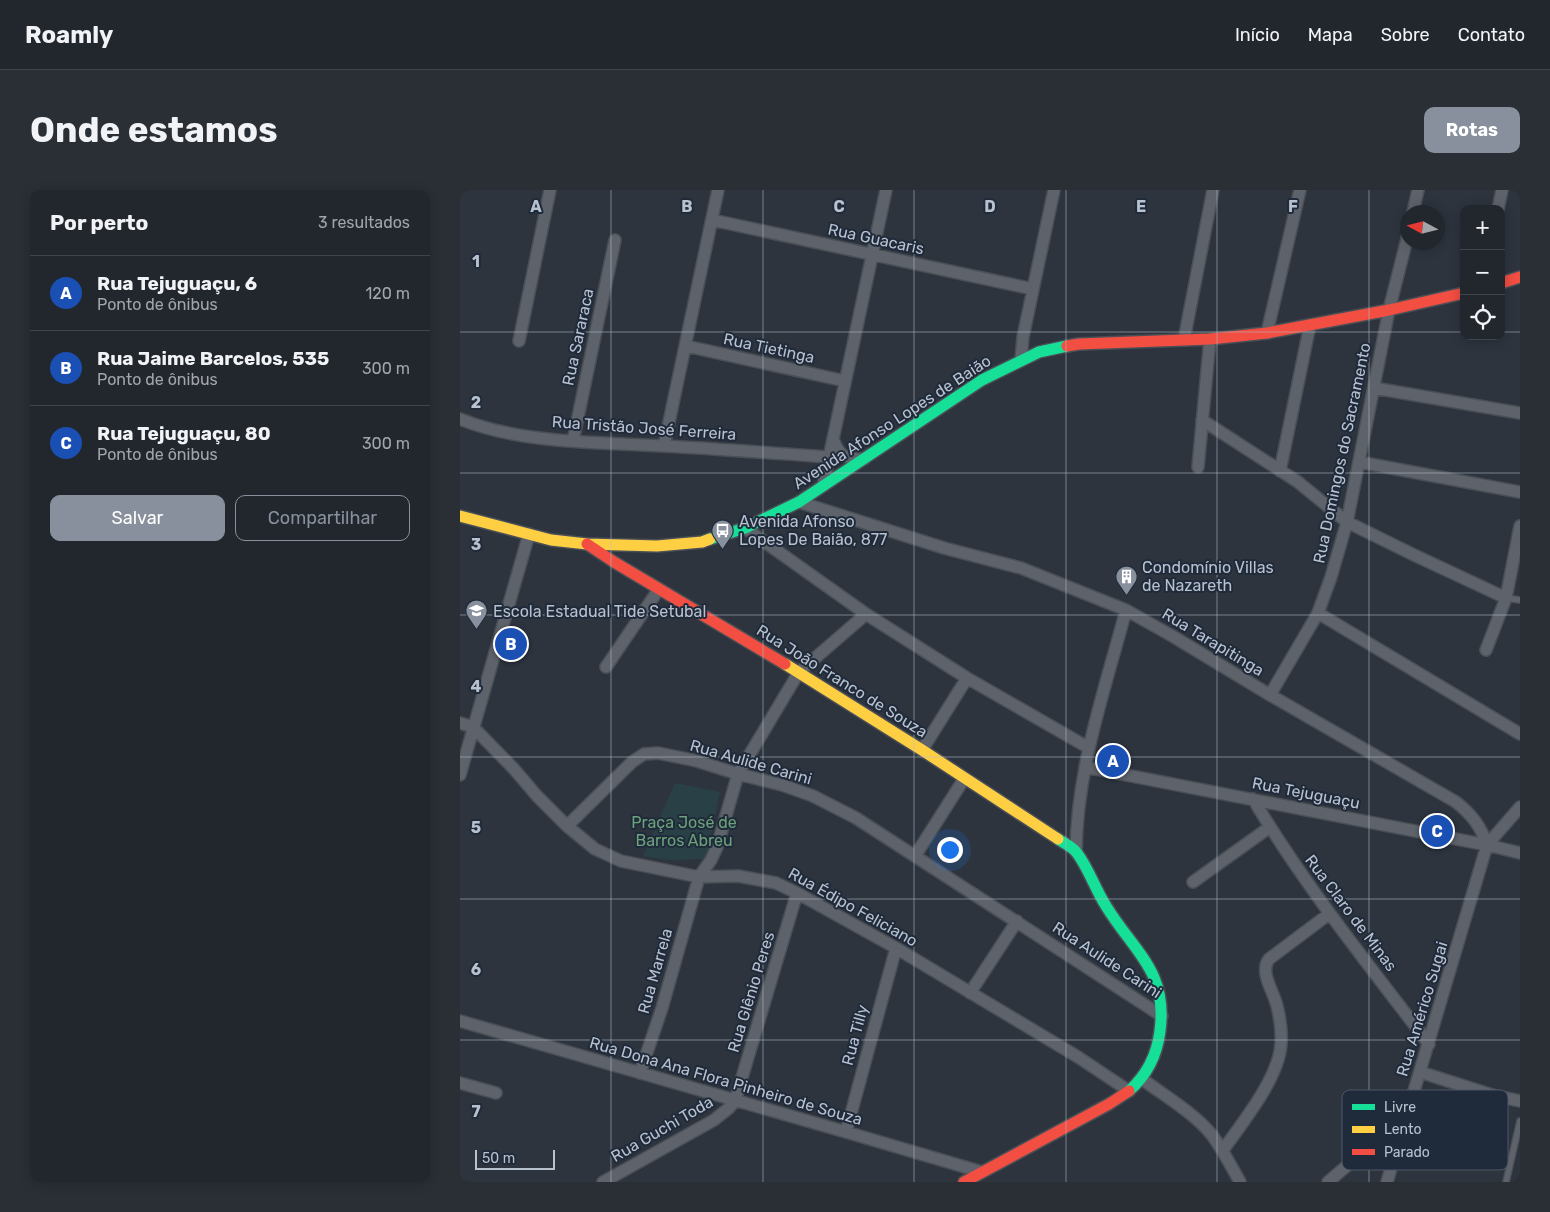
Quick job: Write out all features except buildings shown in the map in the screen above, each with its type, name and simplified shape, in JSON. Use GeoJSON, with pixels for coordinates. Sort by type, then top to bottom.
{"type":"FeatureCollection","features":[{"type":"Feature","properties":{"kind":"street"},"geometry":{"type":"LineString","coordinates":[[519,341],[550,190]]}},
{"type":"Feature","properties":{"kind":"street"},"geometry":{"type":"LineString","coordinates":[[664,446],[718,190]]}},
{"type":"Feature","properties":{"kind":"street"},"geometry":{"type":"LineString","coordinates":[[823,486],[886,190]]}},
{"type":"Feature","properties":{"kind":"street"},"geometry":{"type":"LineString","coordinates":[[1022,360],[1033,289],[1054,190]]}},
{"type":"Feature","properties":{"kind":"street"},"geometry":{"type":"LineString","coordinates":[[1184,340],[1213,190]]}},
{"type":"Feature","properties":{"kind":"street"},"geometry":{"type":"LineString","coordinates":[[1267,333],[1300,190]]}},
{"type":"Feature","properties":{"kind":"street"},"geometry":{"type":"LineString","coordinates":[[1415,205],[1418,190]]}},
{"type":"Feature","properties":{"kind":"street"},"geometry":{"type":"LineString","coordinates":[[1499,205],[1502,190]]}},
{"type":"Feature","properties":{"kind":"street","name":"Rua Guacaris"},"geometry":{"type":"LineString","coordinates":[[712,220],[1033,289]]}},
{"type":"Feature","properties":{"kind":"street","name":"Rua Sararaca"},"geometry":{"type":"LineString","coordinates":[[573,441],[615,240]]}},
{"type":"Feature","properties":{"kind":"street","name":"Rua Domingos do Sacramento"},"geometry":{"type":"LineString","coordinates":[[1270,695],[1318,613],[1331,577],[1347,522],[1389,310],[1404,250]]}},
{"type":"Feature","properties":{"kind":"street"},"geometry":{"type":"LineString","coordinates":[[1505,282],[1520,276]]}},
{"type":"Feature","properties":{"kind":"street","name":"Avenida Afonso Lopes de Baião"},"geometry":{"type":"LineString","coordinates":[[460,516],[551,540],[587,544],[657,546],[702,542],[745,528],[799,502],[982,380],[1039,352],[1078,344],[1210,339],[1267,333],[1389,310],[1460,294]]}},
{"type":"Feature","properties":{"kind":"street"},"geometry":{"type":"LineString","coordinates":[[1280,470],[1310,325]]}},
{"type":"Feature","properties":{"kind":"street"},"geometry":{"type":"LineString","coordinates":[[1198,467],[1210,339]]}},
{"type":"Feature","properties":{"kind":"street","name":"Rua Tietinga"},"geometry":{"type":"LineString","coordinates":[[686,346],[845,381]]}},
{"type":"Feature","properties":{"kind":"street"},"geometry":{"type":"LineString","coordinates":[[1374,388],[1520,413]]}},
{"type":"Feature","properties":{"kind":"street","name":"Rua Tristão José Ferreira"},"geometry":{"type":"LineString","coordinates":[[460,419],[481,428],[506,433],[573,441],[828,457]]}},
{"type":"Feature","properties":{"kind":"street"},"geometry":{"type":"LineString","coordinates":[[1202,420],[1298,482],[1347,522],[1506,598]]}},
{"type":"Feature","properties":{"kind":"street"},"geometry":{"type":"LineString","coordinates":[[832,439],[842,455],[848,458],[864,459]]}},
{"type":"Feature","properties":{"kind":"street"},"geometry":{"type":"LineString","coordinates":[[1359,462],[1520,492]]}},
{"type":"Feature","properties":{"kind":"street","name":"Rua Tarapitinga"},"geometry":{"type":"LineString","coordinates":[[799,502],[944,548],[1021,568],[1126,610],[1456,802],[1476,821],[1483,832],[1487,845]]}},
{"type":"Feature","properties":{"kind":"street"},"geometry":{"type":"LineString","coordinates":[[1486,650],[1506,598],[1520,526]]}},
{"type":"Feature","properties":{"kind":"street"},"geometry":{"type":"LineString","coordinates":[[745,528],[866,614],[967,678],[1089,748]]}},
{"type":"Feature","properties":{"kind":"street"},"geometry":{"type":"LineString","coordinates":[[460,775],[529,534]]}},
{"type":"Feature","properties":{"kind":"street","name":"Rua João Franco de Souza"},"geometry":{"type":"LineString","coordinates":[[587,544],[799,672],[1076,851]]}},
{"type":"Feature","properties":{"kind":"street"},"geometry":{"type":"LineString","coordinates":[[614,562],[616,545]]}},
{"type":"Feature","properties":{"kind":"street"},"geometry":{"type":"LineString","coordinates":[[606,667],[659,589]]}},
{"type":"Feature","properties":{"kind":"street"},"geometry":{"type":"LineString","coordinates":[[964,1182],[1129,1091],[1142,1079],[1158,1048],[1162,1016],[1161,998],[1154,977],[1144,959],[1106,907],[1076,851],[1079,802],[1085,767],[1126,610]]}},
{"type":"Feature","properties":{"kind":"street"},"geometry":{"type":"LineString","coordinates":[[1318,613],[1520,734]]}},
{"type":"Feature","properties":{"kind":"street","name":"Rua Marrela"},"geometry":{"type":"LineString","coordinates":[[640,1073],[662,1008],[699,877],[711,860],[717,847],[738,774],[799,672],[866,614]]}},
{"type":"Feature","properties":{"kind":"street"},"geometry":{"type":"LineString","coordinates":[[922,750],[967,678]]}},
{"type":"Feature","properties":{"kind":"street","name":"Rua Édipo Feliciano"},"geometry":{"type":"LineString","coordinates":[[460,723],[473,727],[537,796],[567,826],[595,849],[620,861],[699,877],[738,876],[776,883],[896,948],[1078,1057],[1129,1091]]}},
{"type":"Feature","properties":{"kind":"street","name":"Rua Aulide Carini"},"geometry":{"type":"LineString","coordinates":[[567,826],[632,762],[644,754],[658,753],[698,761],[738,774],[782,785],[813,796],[856,818],[1162,1016]]}},
{"type":"Feature","properties":{"kind":"street","name":"Rua Tejuguaçu"},"geometry":{"type":"LineString","coordinates":[[1085,767],[1520,853]]}},
{"type":"Feature","properties":{"kind":"street"},"geometry":{"type":"LineString","coordinates":[[915,856],[964,779]]}},
{"type":"Feature","properties":{"kind":"street","name":"Rua Claro de Minas"},"geometry":{"type":"LineString","coordinates":[[1253,799],[1329,914],[1429,1044]]}},
{"type":"Feature","properties":{"kind":"street"},"geometry":{"type":"LineString","coordinates":[[1487,845],[1520,807]]}},
{"type":"Feature","properties":{"kind":"street"},"geometry":{"type":"LineString","coordinates":[[1193,882],[1270,827]]}},
{"type":"Feature","properties":{"kind":"street","name":"Rua Américo Sugai"},"geometry":{"type":"LineString","coordinates":[[1415,1090],[1487,845]]}},
{"type":"Feature","properties":{"kind":"street","name":"Rua Glênio Peres"},"geometry":{"type":"LineString","coordinates":[[735,1101],[797,893]]}},
{"type":"Feature","properties":{"kind":"street"},"geometry":{"type":"LineString","coordinates":[[1223,1150],[1260,1097],[1280,1052],[1281,1031],[1277,1005],[1266,973],[1266,963],[1329,914]]}},
{"type":"Feature","properties":{"kind":"street"},"geometry":{"type":"LineString","coordinates":[[970,993],[1017,921]]}},
{"type":"Feature","properties":{"kind":"street","name":"Rua Tilly"},"geometry":{"type":"LineString","coordinates":[[846,1132],[896,948]]}},
{"type":"Feature","properties":{"kind":"street","name":"Rua Dona Ana Flora Pinheiro de Souza"},"geometry":{"type":"LineString","coordinates":[[460,1021],[982,1172]]}},
{"type":"Feature","properties":{"kind":"street"},"geometry":{"type":"LineString","coordinates":[[1420,1072],[1476,1090]]}},
{"type":"Feature","properties":{"kind":"street"},"geometry":{"type":"LineString","coordinates":[[1142,1079],[1195,1119],[1210,1134],[1223,1150],[1240,1182]]}},
{"type":"Feature","properties":{"kind":"street"},"geometry":{"type":"LineString","coordinates":[[460,1083],[496,1093]]}},
{"type":"Feature","properties":{"kind":"street","name":"Rua Guchi Toda"},"geometry":{"type":"LineString","coordinates":[[603,1182],[714,1120],[735,1101]]}},
{"type":"Feature","properties":{"kind":"street"},"geometry":{"type":"LineString","coordinates":[[1328,1182],[1342,1170]]}},
{"type":"Feature","properties":{"kind":"street","name":"Rua Américo Sugai"},"geometry":{"type":"LineString","coordinates":[[1387,1182],[1391,1170]]}},
{"type":"Feature","properties":{"kind":"lane"},"geometry":{"type":"LineString","coordinates":[[1506,598],[1520,600]]}},
{"type":"Feature","properties":{"kind":"lane"},"geometry":{"type":"LineString","coordinates":[[1506,1182],[1520,1121]]}},
{"type":"Feature","properties":{"kind":"green space","name":"Praça José de Barros Abreu"},"geometry":{"type":"Polygon","coordinates":[[[675,783],[720,792],[706,859],[668,860],[643,856],[675,783]]]}},
{"type":"Feature","properties":{"kind":"traffic: fast"},"geometry":{"type":"LineString","coordinates":[[710,539],[745,528],[799,502],[982,380],[1039,352],[1067,346]]}},
{"type":"Feature","properties":{"kind":"traffic: fast"},"geometry":{"type":"LineString","coordinates":[[1058,839],[1073,849],[1081,859],[1106,906],[1146,963],[1154,977],[1159,993],[1161,1010],[1160,1031],[1154,1056],[1146,1071],[1129,1091]]}},
{"type":"Feature","properties":{"kind":"traffic: slow"},"geometry":{"type":"LineString","coordinates":[[460,516],[551,540],[587,544],[657,546],[702,542],[710,539]]}},
{"type":"Feature","properties":{"kind":"traffic: slow"},"geometry":{"type":"LineString","coordinates":[[785,664],[922,750],[1058,839]]}},
{"type":"Feature","properties":{"kind":"traffic: jam"},"geometry":{"type":"LineString","coordinates":[[1505,282],[1520,277]]}},
{"type":"Feature","properties":{"kind":"traffic: jam"},"geometry":{"type":"LineString","coordinates":[[1067,346],[1210,339],[1267,333],[1389,310],[1460,294]]}},
{"type":"Feature","properties":{"kind":"traffic: jam"},"geometry":{"type":"LineString","coordinates":[[587,544],[785,664]]}},
{"type":"Feature","properties":{"kind":"traffic: jam"},"geometry":{"type":"LineString","coordinates":[[964,1182],[1109,1104],[1129,1091]]}},
{"type":"Feature","properties":{"kind":"place","name":"Avenida Afonso Lopes De Baião, 877"},"geometry":{"type":"Point","coordinates":[723,549]}},
{"type":"Feature","properties":{"kind":"place","name":"Condomínio Villas de Nazareth"},"geometry":{"type":"Point","coordinates":[1126,595]}},
{"type":"Feature","properties":{"kind":"place","name":"Escola Estadual Tide Setubal"},"geometry":{"type":"Point","coordinates":[477,630]}},
{"type":"Feature","properties":{"kind":"place","name":"Rua Jaime Barcelos, 535"},"geometry":{"type":"Point","coordinates":[511,644]}},
{"type":"Feature","properties":{"kind":"place","name":"Rua Tejuguaçu, 6"},"geometry":{"type":"Point","coordinates":[1113,761]}},
{"type":"Feature","properties":{"kind":"place","name":"Rua Tejuguaçu, 80"},"geometry":{"type":"Point","coordinates":[1437,831]}}]}
